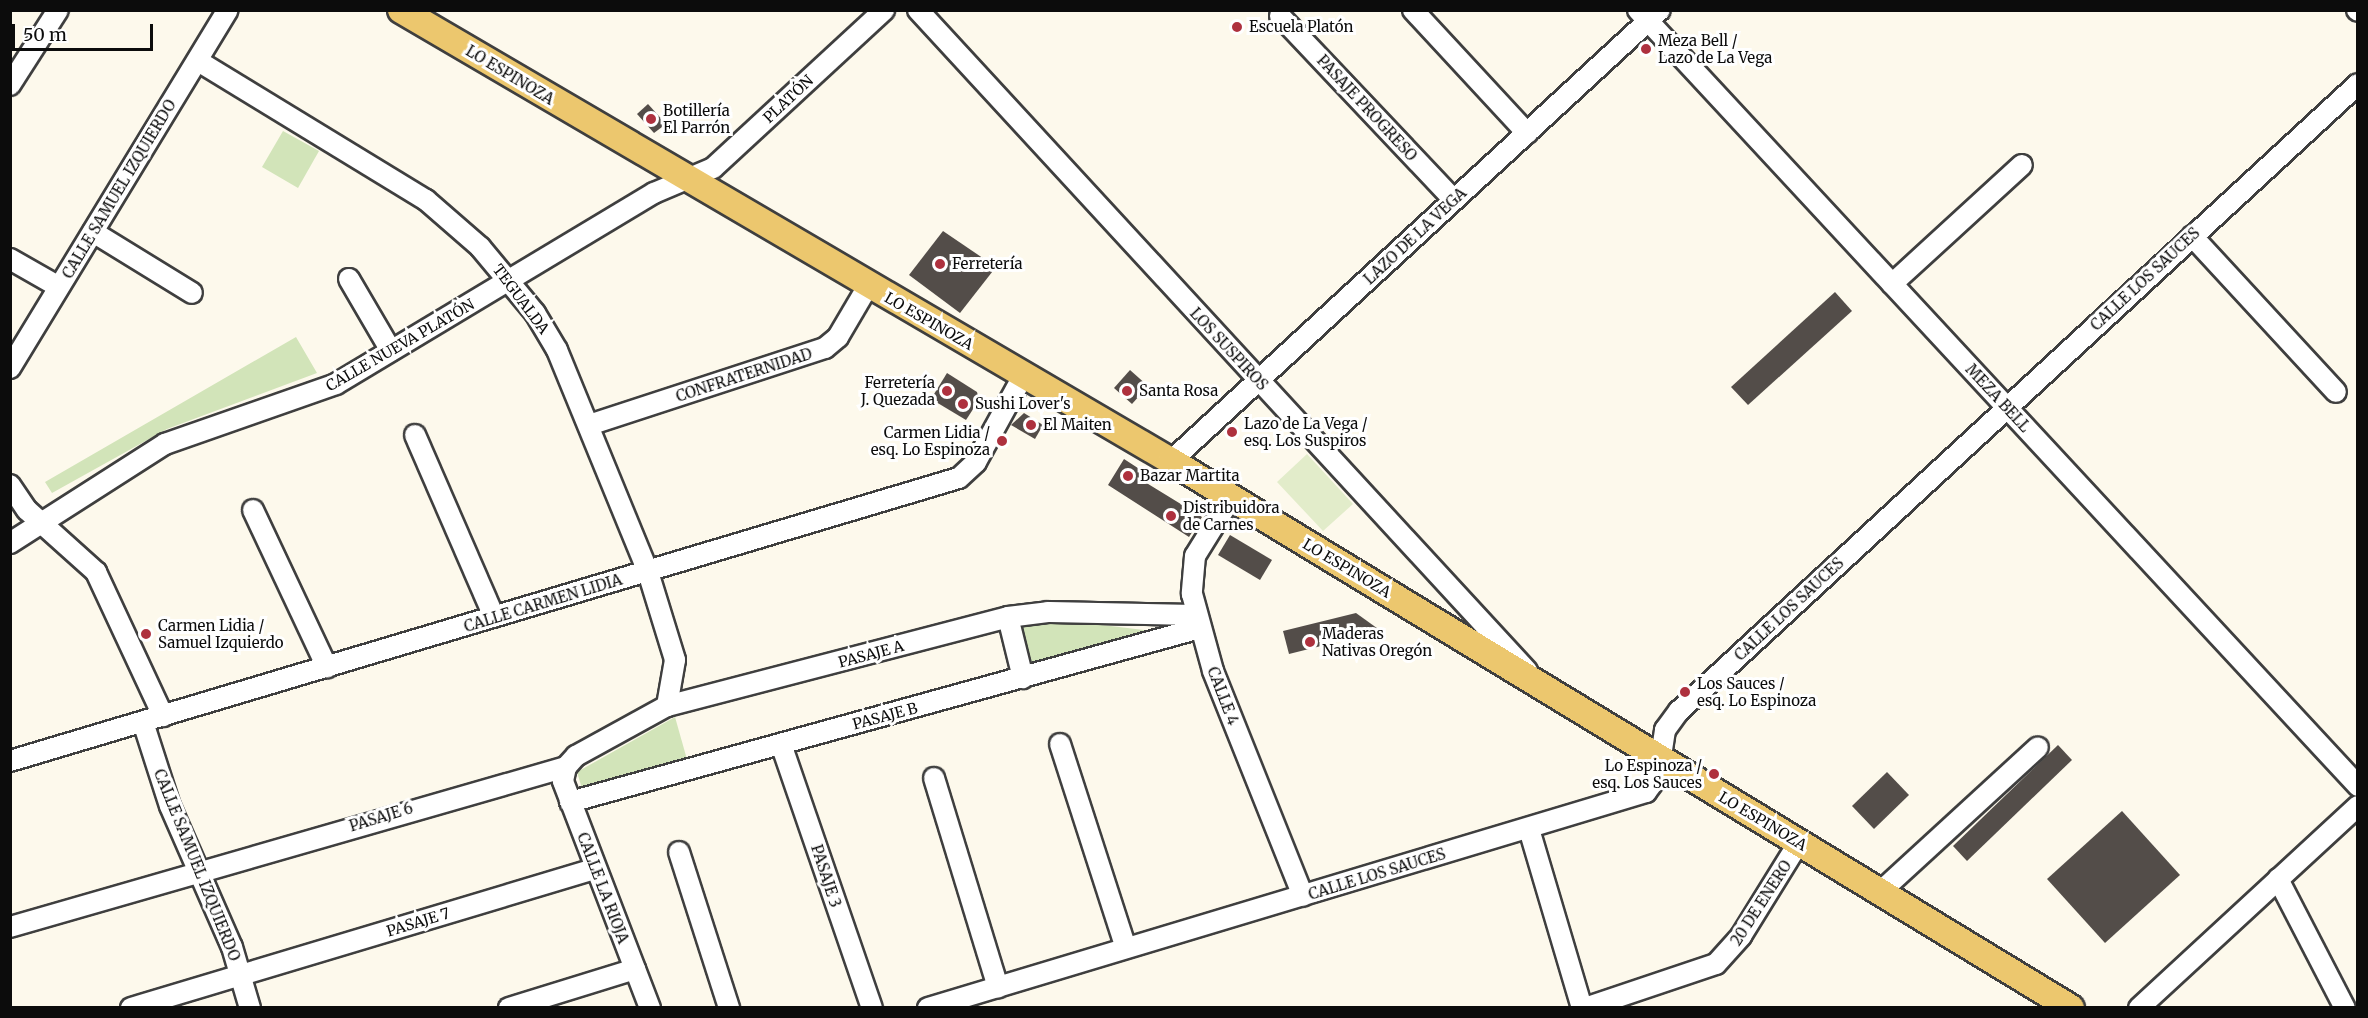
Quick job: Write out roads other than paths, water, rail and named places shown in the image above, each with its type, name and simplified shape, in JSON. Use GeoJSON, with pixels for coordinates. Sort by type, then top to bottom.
{"type":"FeatureCollection","features":[{"type":"Feature","properties":{"kind":"main road","name":"LO ESPINOZA"},"geometry":{"type":"LineString","coordinates":[[401,10],[687,180],[1171,461],[2071,1008]]}},
{"type":"Feature","properties":{"kind":"street"},"geometry":{"type":"LineString","coordinates":[[10,86],[58,10]]}},
{"type":"Feature","properties":{"kind":"street","name":"CALLE SAMUEL IZQUIERDO"},"geometry":{"type":"LineString","coordinates":[[10,368],[228,10]]}},
{"type":"Feature","properties":{"kind":"street","name":"PLATÓN"},"geometry":{"type":"LineString","coordinates":[[687,180],[713,168],[884,10]]}},
{"type":"Feature","properties":{"kind":"street","name":"LOS SUSPIROS"},"geometry":{"type":"LineString","coordinates":[[918,10],[1541,686]]}},
{"type":"Feature","properties":{"kind":"street"},"geometry":{"type":"LineString","coordinates":[[1413,10],[1527,133]]}},
{"type":"Feature","properties":{"kind":"street","name":"LAZO DE LA VEGA"},"geometry":{"type":"LineString","coordinates":[[1171,461],[1527,133],[1649,14]]}},
{"type":"Feature","properties":{"kind":"street","name":"MEZA BELL"},"geometry":{"type":"LineString","coordinates":[[1649,14],[1892,284],[2358,786]]}},
{"type":"Feature","properties":{"kind":"street","name":"PASAJE PROGRESO"},"geometry":{"type":"LineString","coordinates":[[1280,16],[1454,200]]}},
{"type":"Feature","properties":{"kind":"street","name":"TEGUALDA"},"geometry":{"type":"LineString","coordinates":[[198,61],[426,200],[509,281],[550,336],[589,425],[648,572],[675,660],[667,706]]}},
{"type":"Feature","properties":{"kind":"street","name":"CALLE LOS SAUCES"},"geometry":{"type":"LineString","coordinates":[[928,1008],[1640,795],[1655,782],[1665,730],[1679,711],[2358,84]]}},
{"type":"Feature","properties":{"kind":"street"},"geometry":{"type":"LineString","coordinates":[[1892,284],[2022,165]]}},
{"type":"Feature","properties":{"kind":"street","name":"CALLE NUEVA PLATÓN"},"geometry":{"type":"LineString","coordinates":[[10,543],[165,444],[324,390],[654,193],[687,180]]}},
{"type":"Feature","properties":{"kind":"street"},"geometry":{"type":"LineString","coordinates":[[93,232],[192,293]]}},
{"type":"Feature","properties":{"kind":"street"},"geometry":{"type":"LineString","coordinates":[[2192,236],[2336,392]]}},
{"type":"Feature","properties":{"kind":"street"},"geometry":{"type":"LineString","coordinates":[[10,259],[60,287]]}},
{"type":"Feature","properties":{"kind":"street"},"geometry":{"type":"LineString","coordinates":[[349,279],[391,351]]}},
{"type":"Feature","properties":{"kind":"street","name":"CONFRATERNIDAD"},"geometry":{"type":"LineString","coordinates":[[589,425],[825,348],[838,337],[868,286]]}},
{"type":"Feature","properties":{"kind":"street","name":"CALLE CARMEN LIDIA"},"geometry":{"type":"LineString","coordinates":[[10,761],[959,478],[976,462],[1023,376]]}},
{"type":"Feature","properties":{"kind":"street"},"geometry":{"type":"LineString","coordinates":[[415,435],[494,617]]}},
{"type":"Feature","properties":{"kind":"street"},"geometry":{"type":"LineString","coordinates":[[10,485],[40,523],[96,572],[163,716]]}},
{"type":"Feature","properties":{"kind":"street","name":"CALLE 4"},"geometry":{"type":"LineString","coordinates":[[1231,498],[1191,567],[1198,621],[1303,896]]}},
{"type":"Feature","properties":{"kind":"street"},"geometry":{"type":"LineString","coordinates":[[253,510],[327,667]]}},
{"type":"Feature","properties":{"kind":"street","name":"PASAJE A"},"geometry":{"type":"LineString","coordinates":[[566,767],[667,706],[1008,617],[1048,612],[1198,621]]}},
{"type":"Feature","properties":{"kind":"street"},"geometry":{"type":"LineString","coordinates":[[1008,617],[1023,678]]}},
{"type":"Feature","properties":{"kind":"street","name":"PASAJE B"},"geometry":{"type":"LineString","coordinates":[[570,802],[1023,678],[1198,621]]}},
{"type":"Feature","properties":{"kind":"street","name":"CALLE SAMUEL IZQUIERDO"},"geometry":{"type":"LineString","coordinates":[[143,722],[198,872],[241,974],[250,1008]]}},
{"type":"Feature","properties":{"kind":"street","name":"PASAJE 3"},"geometry":{"type":"LineString","coordinates":[[782,744],[872,1008]]}},
{"type":"Feature","properties":{"kind":"street"},"geometry":{"type":"LineString","coordinates":[[1060,744],[1126,948]]}},
{"type":"Feature","properties":{"kind":"street"},"geometry":{"type":"LineString","coordinates":[[1880,892],[2038,747]]}},
{"type":"Feature","properties":{"kind":"street","name":"CALLE LA RIOJA"},"geometry":{"type":"LineString","coordinates":[[566,767],[562,775],[570,802],[650,1008]]}},
{"type":"Feature","properties":{"kind":"street","name":"PASAJE 6"},"geometry":{"type":"LineString","coordinates":[[10,927],[566,767]]}},
{"type":"Feature","properties":{"kind":"street"},"geometry":{"type":"LineString","coordinates":[[934,778],[998,987]]}},
{"type":"Feature","properties":{"kind":"street"},"geometry":{"type":"LineString","coordinates":[[2139,1008],[2358,806]]}},
{"type":"Feature","properties":{"kind":"street"},"geometry":{"type":"LineString","coordinates":[[1529,829],[1583,1008]]}},
{"type":"Feature","properties":{"kind":"street","name":"20 DE ENERO"},"geometry":{"type":"LineString","coordinates":[[1583,1008],[1716,964],[1741,936],[1799,842]]}},
{"type":"Feature","properties":{"kind":"street"},"geometry":{"type":"LineString","coordinates":[[679,852],[729,1008]]}},
{"type":"Feature","properties":{"kind":"street","name":"PASAJE 7"},"geometry":{"type":"LineString","coordinates":[[131,1008],[595,869]]}},
{"type":"Feature","properties":{"kind":"street"},"geometry":{"type":"LineString","coordinates":[[2278,879],[2345,1008]]}},
{"type":"Feature","properties":{"kind":"street"},"geometry":{"type":"LineString","coordinates":[[509,1008],[635,969]]}},
{"type":"Feature","properties":{"kind":"place","name":"Escuela Platón"},"geometry":{"type":"Point","coordinates":[1237,27]}},
{"type":"Feature","properties":{"kind":"place","name":"Meza Bell / Lazo de La Vega"},"geometry":{"type":"Point","coordinates":[1646,49]}},
{"type":"Feature","properties":{"kind":"place","name":"Botillería El Parrón"},"geometry":{"type":"Point","coordinates":[651,119]}},
{"type":"Feature","properties":{"kind":"place","name":"Ferretería"},"geometry":{"type":"Point","coordinates":[940,264]}},
{"type":"Feature","properties":{"kind":"place","name":"Ferretería J. Quezada"},"geometry":{"type":"Point","coordinates":[947,391]}},
{"type":"Feature","properties":{"kind":"place","name":"Santa Rosa"},"geometry":{"type":"Point","coordinates":[1127,391]}},
{"type":"Feature","properties":{"kind":"place","name":"Sushi Lover's"},"geometry":{"type":"Point","coordinates":[963,404]}},
{"type":"Feature","properties":{"kind":"place","name":"El Maiten"},"geometry":{"type":"Point","coordinates":[1031,425]}},
{"type":"Feature","properties":{"kind":"place","name":"Lazo de La Vega / esq. Los Suspiros"},"geometry":{"type":"Point","coordinates":[1232,432]}},
{"type":"Feature","properties":{"kind":"place","name":"Carmen Lidia / esq. Lo Espinoza"},"geometry":{"type":"Point","coordinates":[1002,441]}},
{"type":"Feature","properties":{"kind":"place","name":"Bazar Martita"},"geometry":{"type":"Point","coordinates":[1128,476]}},
{"type":"Feature","properties":{"kind":"place","name":"Distribuidora de Carnes"},"geometry":{"type":"Point","coordinates":[1171,516]}},
{"type":"Feature","properties":{"kind":"place","name":"Carmen Lidia / Samuel Izquierdo"},"geometry":{"type":"Point","coordinates":[146,634]}},
{"type":"Feature","properties":{"kind":"place","name":"Maderas Nativas Oregón"},"geometry":{"type":"Point","coordinates":[1310,642]}},
{"type":"Feature","properties":{"kind":"place","name":"Los Sauces / esq. Lo Espinoza"},"geometry":{"type":"Point","coordinates":[1685,692]}},
{"type":"Feature","properties":{"kind":"place","name":"Lo Espinoza / esq. Los Sauces"},"geometry":{"type":"Point","coordinates":[1714,774]}}]}
